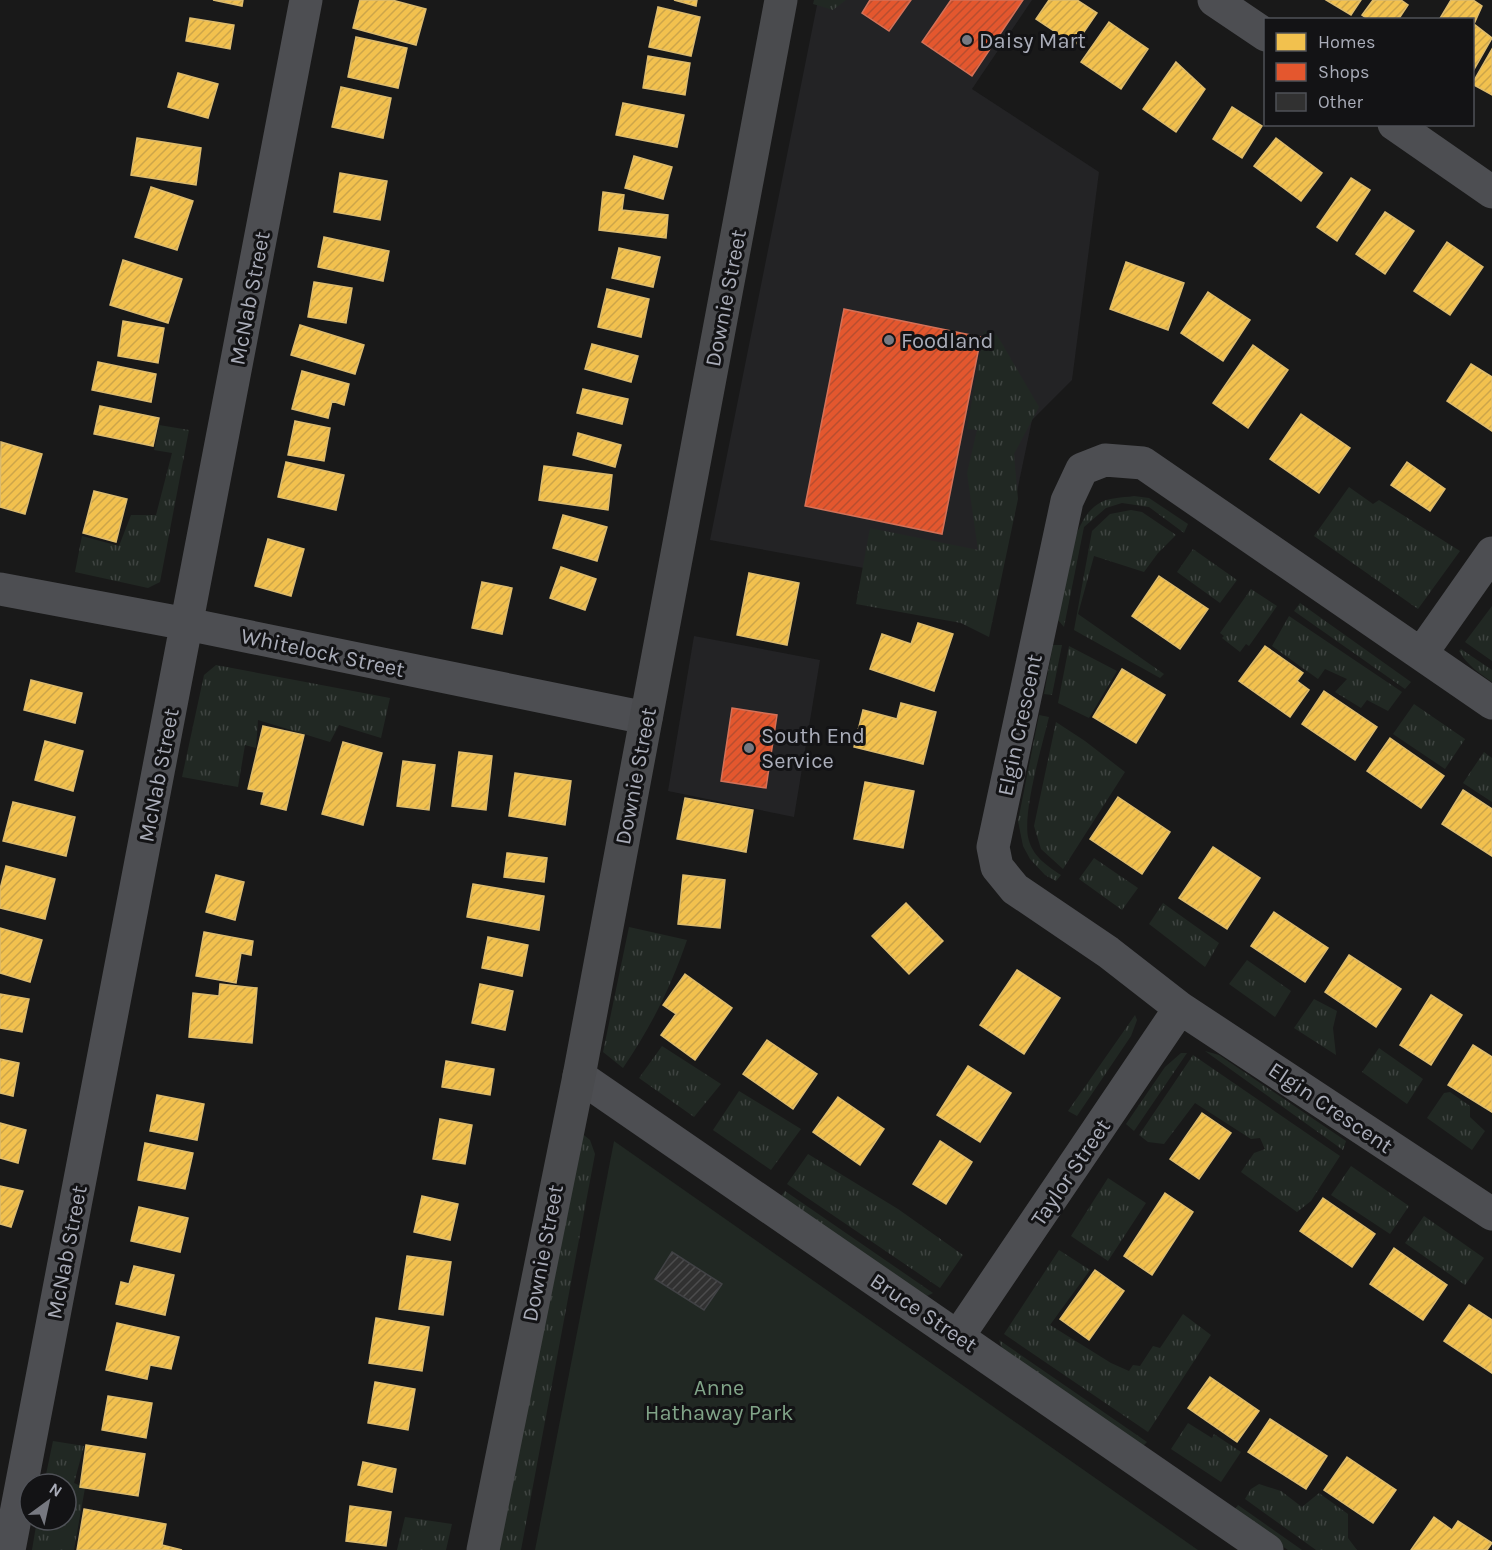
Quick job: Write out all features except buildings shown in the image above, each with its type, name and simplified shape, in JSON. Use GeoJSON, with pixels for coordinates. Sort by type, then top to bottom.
{"type":"FeatureCollection","features":[{"type":"Feature","properties":{"kind":"main road","name":"Downie Street"},"geometry":{"type":"LineString","coordinates":[[483,1550],[579,1076],[781,0]]}},
{"type":"Feature","properties":{"kind":"street","name":"McNab Street"},"geometry":{"type":"LineString","coordinates":[[9,1550],[306,0]]}},
{"type":"Feature","properties":{"kind":"street"},"geometry":{"type":"LineString","coordinates":[[1214,0],[1264,34]]}},
{"type":"Feature","properties":{"kind":"street"},"geometry":{"type":"LineString","coordinates":[[1397,126],[1492,192]]}},
{"type":"Feature","properties":{"kind":"street","name":"Elgin Crescent"},"geometry":{"type":"LineString","coordinates":[[1492,703],[1143,463],[1105,460],[1082,469],[1067,501],[993,847],[997,867],[1008,884],[1108,952],[1180,1008],[1492,1215]]}},
{"type":"Feature","properties":{"kind":"street"},"geometry":{"type":"LineString","coordinates":[[1421,654],[1492,553]]}},
{"type":"Feature","properties":{"kind":"street","name":"Whitelock Street"},"geometry":{"type":"LineString","coordinates":[[0,589],[187,624],[646,718]]}},
{"type":"Feature","properties":{"kind":"street","name":"Taylor Street"},"geometry":{"type":"LineString","coordinates":[[959,1335],[1180,1008]]}},
{"type":"Feature","properties":{"kind":"street","name":"Bruce Street"},"geometry":{"type":"LineString","coordinates":[[579,1076],[959,1335],[1267,1550]]}},
{"type":"Feature","properties":{"kind":"shaded area"},"geometry":{"type":"Polygon","coordinates":[[[818,0],[1032,0],[972,89],[1099,172],[1072,380],[1032,420],[996,592],[710,540],[818,0]]]}},
{"type":"Feature","properties":{"kind":"shaded area"},"geometry":{"type":"Polygon","coordinates":[[[694,636],[820,660],[794,817],[668,791],[694,636]]]}},
{"type":"Feature","properties":{"kind":"green space"},"geometry":{"type":"Polygon","coordinates":[[[814,0],[846,0],[833,10],[813,4],[814,0]]]}},
{"type":"Feature","properties":{"kind":"green space"},"geometry":{"type":"Polygon","coordinates":[[[984,331],[997,335],[1039,407],[1014,454],[1018,499],[989,637],[961,623],[856,604],[870,528],[978,550],[967,473],[977,430],[967,429],[984,331]]]}},
{"type":"Feature","properties":{"kind":"green space"},"geometry":{"type":"Polygon","coordinates":[[[159,425],[189,430],[160,582],[148,588],[75,572],[82,536],[119,546],[131,515],[156,515],[172,453],[154,450],[159,425]]]}},
{"type":"Feature","properties":{"kind":"green space"},"geometry":{"type":"Polygon","coordinates":[[[1349,487],[1373,504],[1379,500],[1460,551],[1418,609],[1314,536],[1349,487]]]}},
{"type":"Feature","properties":{"kind":"green space"},"geometry":{"type":"Polygon","coordinates":[[[1134,496],[1149,498],[1188,524],[1184,533],[1149,507],[1122,503],[1106,508],[1084,527],[1064,627],[1058,620],[1069,557],[1080,525],[1098,504],[1111,499],[1134,496]]]}},
{"type":"Feature","properties":{"kind":"green space"},"geometry":{"type":"Polygon","coordinates":[[[1131,510],[1142,512],[1176,535],[1158,553],[1144,572],[1094,556],[1078,614],[1164,674],[1160,678],[1074,630],[1092,531],[1110,514],[1131,510]]]}},
{"type":"Feature","properties":{"kind":"green space"},"geometry":{"type":"Polygon","coordinates":[[[1193,549],[1237,580],[1220,603],[1177,572],[1193,549]]]}},
{"type":"Feature","properties":{"kind":"green space"},"geometry":{"type":"Polygon","coordinates":[[[1251,589],[1277,606],[1249,646],[1246,644],[1240,652],[1222,638],[1224,636],[1220,633],[1251,589]]]}},
{"type":"Feature","properties":{"kind":"green space"},"geometry":{"type":"Polygon","coordinates":[[[1300,603],[1411,682],[1405,689],[1294,611],[1300,603]]]}},
{"type":"Feature","properties":{"kind":"green space"},"geometry":{"type":"Polygon","coordinates":[[[1492,606],[1492,661],[1465,642],[1492,606]]]}},
{"type":"Feature","properties":{"kind":"green space"},"geometry":{"type":"Polygon","coordinates":[[[1289,616],[1402,692],[1388,711],[1367,700],[1361,708],[1335,692],[1347,679],[1325,669],[1318,679],[1272,646],[1289,616]]]}},
{"type":"Feature","properties":{"kind":"green space"},"geometry":{"type":"Polygon","coordinates":[[[1053,645],[1062,645],[1052,695],[1044,694],[1053,645]]]}},
{"type":"Feature","properties":{"kind":"green space"},"geometry":{"type":"Polygon","coordinates":[[[1069,646],[1117,671],[1089,718],[1058,703],[1069,646]]]}},
{"type":"Feature","properties":{"kind":"green space"},"geometry":{"type":"Polygon","coordinates":[[[1461,649],[1492,670],[1492,682],[1470,665],[1459,651],[1461,649]]]}},
{"type":"Feature","properties":{"kind":"green space"},"geometry":{"type":"Polygon","coordinates":[[[216,665],[390,698],[381,738],[339,725],[330,742],[258,720],[256,748],[245,745],[238,787],[182,777],[204,675],[216,665]]]}},
{"type":"Feature","properties":{"kind":"green space"},"geometry":{"type":"Polygon","coordinates":[[[1414,704],[1465,739],[1445,769],[1393,734],[1414,704]]]}},
{"type":"Feature","properties":{"kind":"green space"},"geometry":{"type":"Polygon","coordinates":[[[1039,715],[1049,717],[1028,811],[1028,837],[1036,855],[1061,875],[1056,881],[1045,875],[1030,859],[1023,846],[1018,821],[1039,715]]]}},
{"type":"Feature","properties":{"kind":"green space"},"geometry":{"type":"Polygon","coordinates":[[[1056,722],[1125,772],[1063,869],[1041,849],[1034,826],[1056,722]]]}},
{"type":"Feature","properties":{"kind":"green space"},"geometry":{"type":"Polygon","coordinates":[[[1484,752],[1492,758],[1492,802],[1463,783],[1484,752]]]}},
{"type":"Feature","properties":{"kind":"green space"},"geometry":{"type":"Polygon","coordinates":[[[1094,858],[1138,888],[1122,910],[1079,879],[1094,858]]]}},
{"type":"Feature","properties":{"kind":"green space"},"geometry":{"type":"Polygon","coordinates":[[[1163,903],[1219,943],[1205,967],[1149,924],[1163,903]]]}},
{"type":"Feature","properties":{"kind":"green space"},"geometry":{"type":"Polygon","coordinates":[[[629,927],[687,940],[660,1006],[623,1068],[603,1052],[629,927]]]}},
{"type":"Feature","properties":{"kind":"green space"},"geometry":{"type":"Polygon","coordinates":[[[1247,960],[1291,991],[1275,1017],[1229,984],[1247,960]]]}},
{"type":"Feature","properties":{"kind":"green space"},"geometry":{"type":"Polygon","coordinates":[[[1314,999],[1337,1011],[1333,1028],[1336,1055],[1294,1028],[1314,999]]]}},
{"type":"Feature","properties":{"kind":"green space"},"geometry":{"type":"Polygon","coordinates":[[[1135,1015],[1137,1020],[1131,1036],[1077,1116],[1068,1111],[1135,1015]]]}},
{"type":"Feature","properties":{"kind":"green space"},"geometry":{"type":"Polygon","coordinates":[[[662,1046],[721,1084],[694,1117],[639,1078],[662,1046]]]}},
{"type":"Feature","properties":{"kind":"green space"},"geometry":{"type":"Polygon","coordinates":[[[1379,1048],[1423,1079],[1407,1104],[1362,1072],[1379,1048]]]}},
{"type":"Feature","properties":{"kind":"green space"},"geometry":{"type":"Polygon","coordinates":[[[1205,1051],[1219,1055],[1346,1141],[1343,1150],[1205,1051]]]}},
{"type":"Feature","properties":{"kind":"green space"},"geometry":{"type":"Polygon","coordinates":[[[1181,1053],[1187,1053],[1134,1131],[1126,1124],[1165,1067],[1181,1053]]]}},
{"type":"Feature","properties":{"kind":"green space"},"geometry":{"type":"Polygon","coordinates":[[[1193,1055],[1340,1156],[1311,1201],[1297,1212],[1241,1172],[1254,1153],[1265,1149],[1260,1138],[1251,1139],[1195,1103],[1164,1144],[1148,1142],[1139,1135],[1193,1055]]]}},
{"type":"Feature","properties":{"kind":"green space"},"geometry":{"type":"Polygon","coordinates":[[[739,1091],[801,1129],[771,1170],[713,1130],[739,1091]]]}},
{"type":"Feature","properties":{"kind":"green space"},"geometry":{"type":"Polygon","coordinates":[[[1450,1092],[1470,1106],[1470,1117],[1485,1131],[1472,1150],[1427,1118],[1444,1093],[1450,1092]]]}},
{"type":"Feature","properties":{"kind":"green space"},"geometry":{"type":"Polygon","coordinates":[[[580,1132],[590,1140],[595,1154],[521,1550],[495,1550],[580,1132]]]}},
{"type":"Feature","properties":{"kind":"green space","name":"Anne Hathaway Park"},"geometry":{"type":"Polygon","coordinates":[[[614,1141],[1198,1550],[535,1550],[614,1141]]]}},
{"type":"Feature","properties":{"kind":"green space"},"geometry":{"type":"Polygon","coordinates":[[[808,1154],[898,1209],[963,1255],[940,1288],[787,1184],[808,1154]]]}},
{"type":"Feature","properties":{"kind":"green space"},"geometry":{"type":"Polygon","coordinates":[[[1351,1166],[1409,1206],[1390,1234],[1331,1195],[1351,1166]]]}},
{"type":"Feature","properties":{"kind":"green space"},"geometry":{"type":"Polygon","coordinates":[[[1108,1178],[1146,1203],[1108,1261],[1071,1236],[1108,1178]]]}},
{"type":"Feature","properties":{"kind":"green space"},"geometry":{"type":"Polygon","coordinates":[[[785,1191],[933,1293],[927,1296],[778,1201],[785,1191]]]}},
{"type":"Feature","properties":{"kind":"green space"},"geometry":{"type":"Polygon","coordinates":[[[1424,1216],[1484,1258],[1465,1285],[1405,1243],[1424,1216]]]}},
{"type":"Feature","properties":{"kind":"green space"},"geometry":{"type":"Polygon","coordinates":[[[1059,1250],[1090,1270],[1050,1325],[1111,1363],[1129,1371],[1133,1365],[1140,1366],[1153,1346],[1160,1348],[1183,1314],[1211,1335],[1148,1432],[1004,1334],[1059,1250]]]}},
{"type":"Feature","properties":{"kind":"green space"},"geometry":{"type":"Polygon","coordinates":[[[999,1340],[1147,1442],[1141,1448],[1002,1348],[999,1340]]]}},
{"type":"Feature","properties":{"kind":"green space"},"geometry":{"type":"Polygon","coordinates":[[[1188,1423],[1212,1438],[1214,1434],[1241,1452],[1221,1482],[1171,1449],[1188,1423]]]}},
{"type":"Feature","properties":{"kind":"green space"},"geometry":{"type":"Polygon","coordinates":[[[53,1441],[84,1446],[77,1472],[47,1472],[53,1441]]]}},
{"type":"Feature","properties":{"kind":"green space"},"geometry":{"type":"Polygon","coordinates":[[[1259,1484],[1281,1491],[1302,1507],[1319,1493],[1348,1514],[1348,1538],[1357,1550],[1316,1550],[1245,1499],[1251,1489],[1259,1484]]]}},
{"type":"Feature","properties":{"kind":"green space"},"geometry":{"type":"Polygon","coordinates":[[[78,1485],[85,1488],[78,1527],[78,1485]]]}},
{"type":"Feature","properties":{"kind":"green space"},"geometry":{"type":"Polygon","coordinates":[[[1238,1505],[1302,1550],[1288,1550],[1233,1513],[1238,1505]]]}},
{"type":"Feature","properties":{"kind":"green space"},"geometry":{"type":"Polygon","coordinates":[[[405,1517],[452,1524],[446,1550],[397,1550],[405,1517]]]}},
{"type":"Feature","properties":{"kind":"green space"},"geometry":{"type":"Polygon","coordinates":[[[35,1532],[77,1532],[74,1550],[32,1550],[35,1532]]]}},
{"type":"Feature","properties":{"kind":"place","name":"Daisy Mart"},"geometry":{"type":"Point","coordinates":[967,40]}},
{"type":"Feature","properties":{"kind":"place","name":"Foodland"},"geometry":{"type":"Point","coordinates":[889,340]}},
{"type":"Feature","properties":{"kind":"place","name":"South End Service"},"geometry":{"type":"Point","coordinates":[749,748]}}]}
